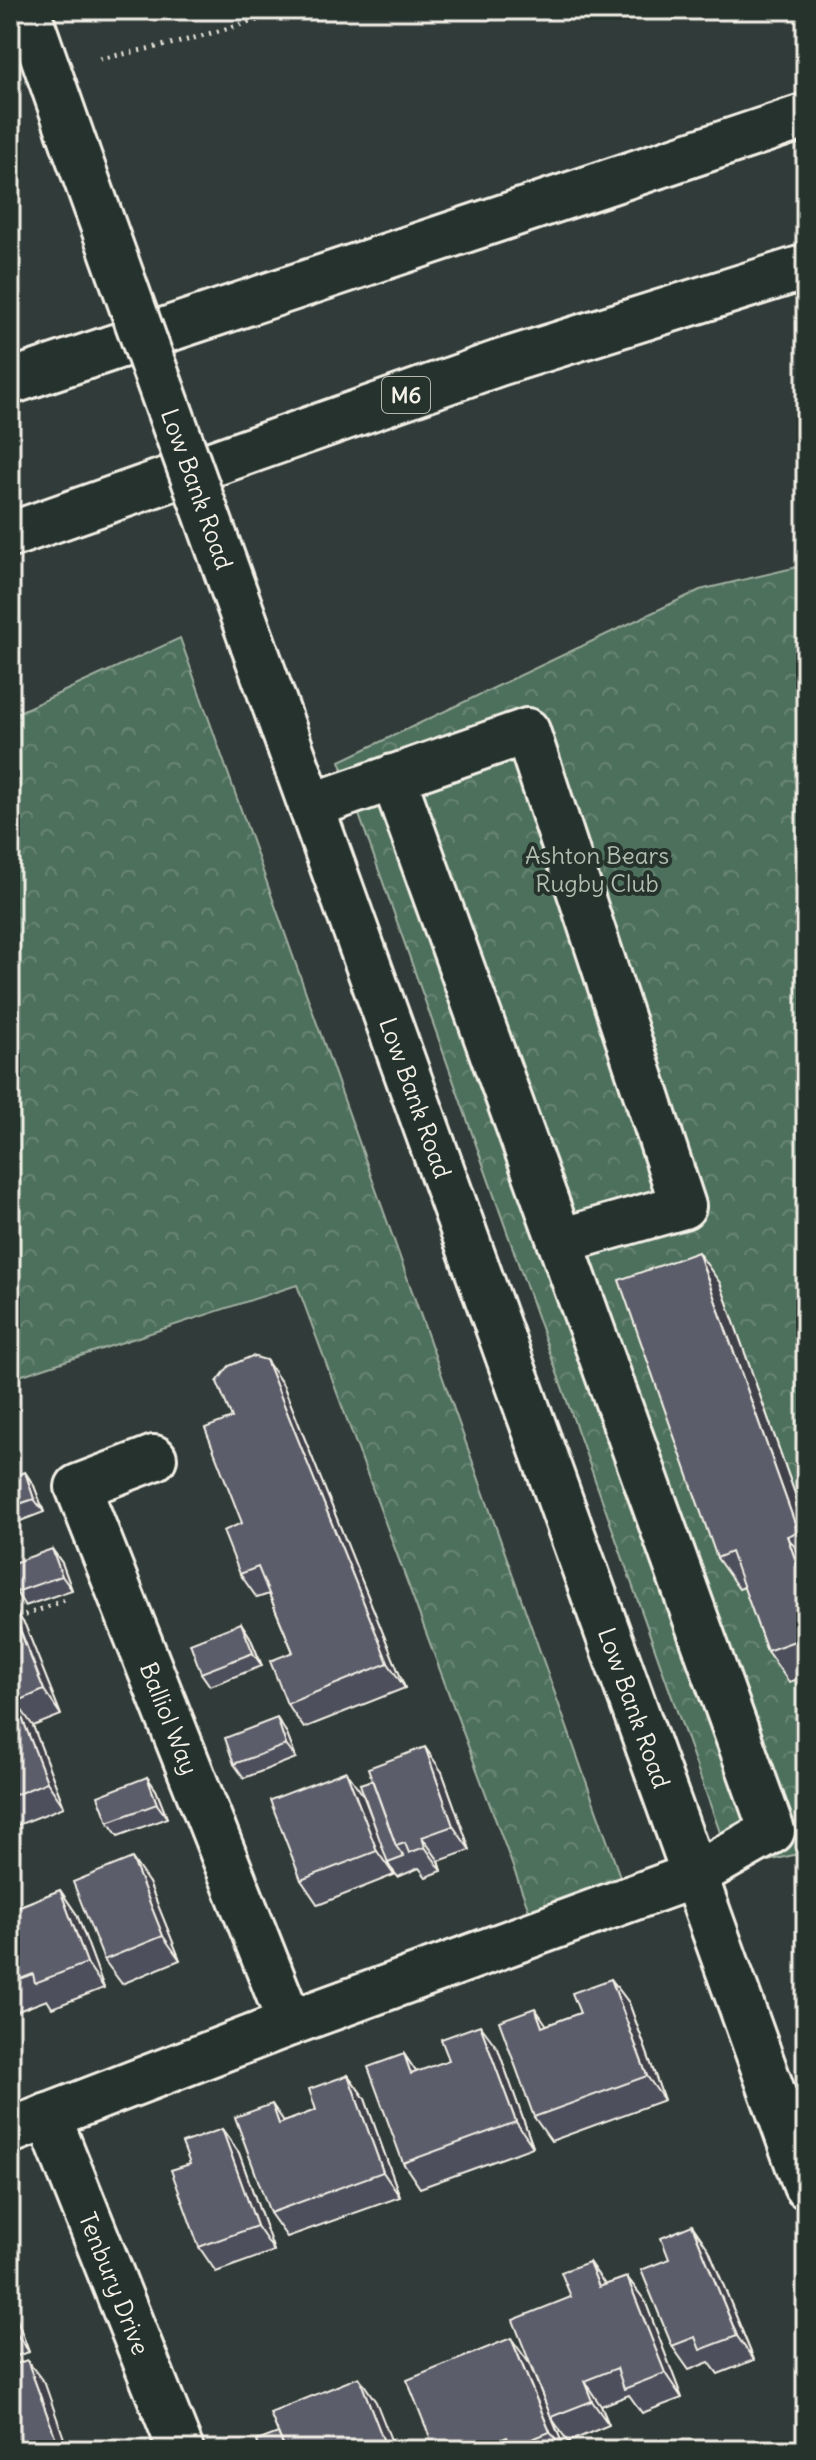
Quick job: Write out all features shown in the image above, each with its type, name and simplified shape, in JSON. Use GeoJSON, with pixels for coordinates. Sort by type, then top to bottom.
{"type":"FeatureCollection","features":[{"type":"Feature","properties":{"kind":"main road","name":"Low Bank Road"},"geometry":{"type":"LineString","coordinates":[[27,10],[806,2186]]}},
{"type":"Feature","properties":{"kind":"main road"},"geometry":{"type":"LineString","coordinates":[[10,382],[806,116]]}},
{"type":"Feature","properties":{"kind":"main road","name":"M6"},"geometry":{"type":"LineString","coordinates":[[10,535],[499,363],[806,267]]}},
{"type":"Feature","properties":{"kind":"main road"},"geometry":{"type":"LineString","coordinates":[[311,806],[527,731],[683,1206],[560,1241]]}},
{"type":"Feature","properties":{"kind":"main road"},"geometry":{"type":"LineString","coordinates":[[29,2123],[290,2023],[695,1875],[772,1831],[393,777]]}},
{"type":"Feature","properties":{"kind":"main road","name":"Balliol Way"},"geometry":{"type":"LineString","coordinates":[[154,1458],[78,1487],[290,2023]]}},
{"type":"Feature","properties":{"kind":"main road","name":"Tenbury Drive"},"geometry":{"type":"LineString","coordinates":[[29,2123],[181,2450]]}},
{"type":"Feature","properties":{"kind":"path"},"geometry":{"type":"LineString","coordinates":[[48,70],[180,42],[292,10]]}},
{"type":"Feature","properties":{"kind":"green space","name":"Ashton Bears Rugby Club"},"geometry":{"type":"Polygon","coordinates":[[[806,565],[806,1848],[798,1854],[733,1869],[340,761],[700,590],[806,565]]]}},
{"type":"Feature","properties":{"kind":"green space"},"geometry":{"type":"Polygon","coordinates":[[[180,638],[629,1902],[539,1937],[297,1285],[10,1379],[10,716],[180,638]]]}},
{"type":"Feature","properties":{"kind":"building"},"geometry":{"type":"Polygon","coordinates":[[[698,1252],[798,1532],[787,1536],[806,1590],[806,1637],[767,1651],[731,1552],[717,1558],[619,1280],[698,1252]]]}},
{"type":"Feature","properties":{"kind":"building"},"geometry":{"type":"Polygon","coordinates":[[[252,1356],[266,1360],[388,1663],[287,1704],[270,1661],[293,1652],[258,1567],[240,1574],[223,1531],[242,1523],[205,1428],[232,1418],[217,1382],[229,1366],[252,1356]]]}},
{"type":"Feature","properties":{"kind":"building"},"geometry":{"type":"Polygon","coordinates":[[[25,1472],[34,1499],[10,1507],[10,1478],[25,1472]]]}},
{"type":"Feature","properties":{"kind":"building"},"geometry":{"type":"Polygon","coordinates":[[[52,1549],[62,1576],[16,1592],[10,1576],[10,1564],[52,1549]]]}},
{"type":"Feature","properties":{"kind":"building"},"geometry":{"type":"Polygon","coordinates":[[[10,1606],[44,1690],[16,1702],[47,1782],[10,1797],[10,1606]]]}},
{"type":"Feature","properties":{"kind":"building"},"geometry":{"type":"Polygon","coordinates":[[[241,1623],[253,1653],[201,1673],[190,1643],[241,1623]]]}},
{"type":"Feature","properties":{"kind":"building"},"geometry":{"type":"Polygon","coordinates":[[[277,1718],[286,1745],[234,1764],[225,1738],[277,1718]]]}},
{"type":"Feature","properties":{"kind":"building"},"geometry":{"type":"Polygon","coordinates":[[[425,1747],[453,1826],[422,1837],[425,1847],[409,1853],[405,1843],[396,1846],[368,1768],[425,1747]]]}},
{"type":"Feature","properties":{"kind":"building"},"geometry":{"type":"Polygon","coordinates":[[[346,1771],[377,1851],[301,1880],[270,1800],[346,1771]]]}},
{"type":"Feature","properties":{"kind":"building"},"geometry":{"type":"Polygon","coordinates":[[[147,1777],[157,1804],[108,1822],[98,1796],[147,1777]]]}},
{"type":"Feature","properties":{"kind":"building"},"geometry":{"type":"Polygon","coordinates":[[[372,1780],[396,1846],[404,1857],[388,1863],[360,1784],[372,1780]]]}},
{"type":"Feature","properties":{"kind":"building"},"geometry":{"type":"Polygon","coordinates":[[[132,1858],[163,1936],[104,1960],[73,1882],[132,1858]]]}},
{"type":"Feature","properties":{"kind":"building"},"geometry":{"type":"Polygon","coordinates":[[[60,1890],[87,1963],[35,1983],[33,1974],[10,1983],[10,1910],[60,1890]]]}},
{"type":"Feature","properties":{"kind":"building"},"geometry":{"type":"Polygon","coordinates":[[[611,1979],[647,2076],[534,2117],[499,2021],[535,2008],[542,2027],[580,2013],[572,1993],[611,1979]]]}},
{"type":"Feature","properties":{"kind":"building"},"geometry":{"type":"Polygon","coordinates":[[[480,2025],[516,2122],[403,2163],[368,2067],[404,2054],[411,2074],[449,2060],[441,2039],[480,2025]]]}},
{"type":"Feature","properties":{"kind":"building"},"geometry":{"type":"Polygon","coordinates":[[[348,2075],[383,2172],[270,2213],[235,2117],[272,2104],[279,2124],[316,2110],[309,2089],[348,2075]]]}},
{"type":"Feature","properties":{"kind":"building"},"geometry":{"type":"Polygon","coordinates":[[[222,2129],[257,2226],[199,2247],[171,2170],[190,2164],[182,2143],[222,2129]]]}},
{"type":"Feature","properties":{"kind":"building"},"geometry":{"type":"Polygon","coordinates":[[[692,2225],[737,2336],[700,2350],[695,2337],[672,2346],[641,2270],[669,2259],[661,2238],[692,2225]]]}},
{"type":"Feature","properties":{"kind":"building"},"geometry":{"type":"Polygon","coordinates":[[[589,2262],[599,2287],[627,2277],[665,2373],[624,2389],[617,2368],[584,2381],[592,2401],[551,2417],[513,2320],[571,2297],[561,2272],[589,2262]]]}},
{"type":"Feature","properties":{"kind":"building"},"geometry":{"type":"Polygon","coordinates":[[[511,2338],[550,2432],[512,2447],[507,2437],[476,2450],[435,2450],[407,2380],[511,2338]]]}},
{"type":"Feature","properties":{"kind":"building"},"geometry":{"type":"Polygon","coordinates":[[[27,2360],[60,2450],[10,2450],[10,2366],[27,2360]]]}},
{"type":"Feature","properties":{"kind":"building"},"geometry":{"type":"Polygon","coordinates":[[[359,2377],[387,2450],[285,2450],[270,2413],[359,2377]]]}},
{"type":"Feature","properties":{"kind":"building"},"geometry":{"type":"Polygon","coordinates":[[[278,2433],[285,2450],[260,2450],[257,2441],[278,2433]]]}}]}
